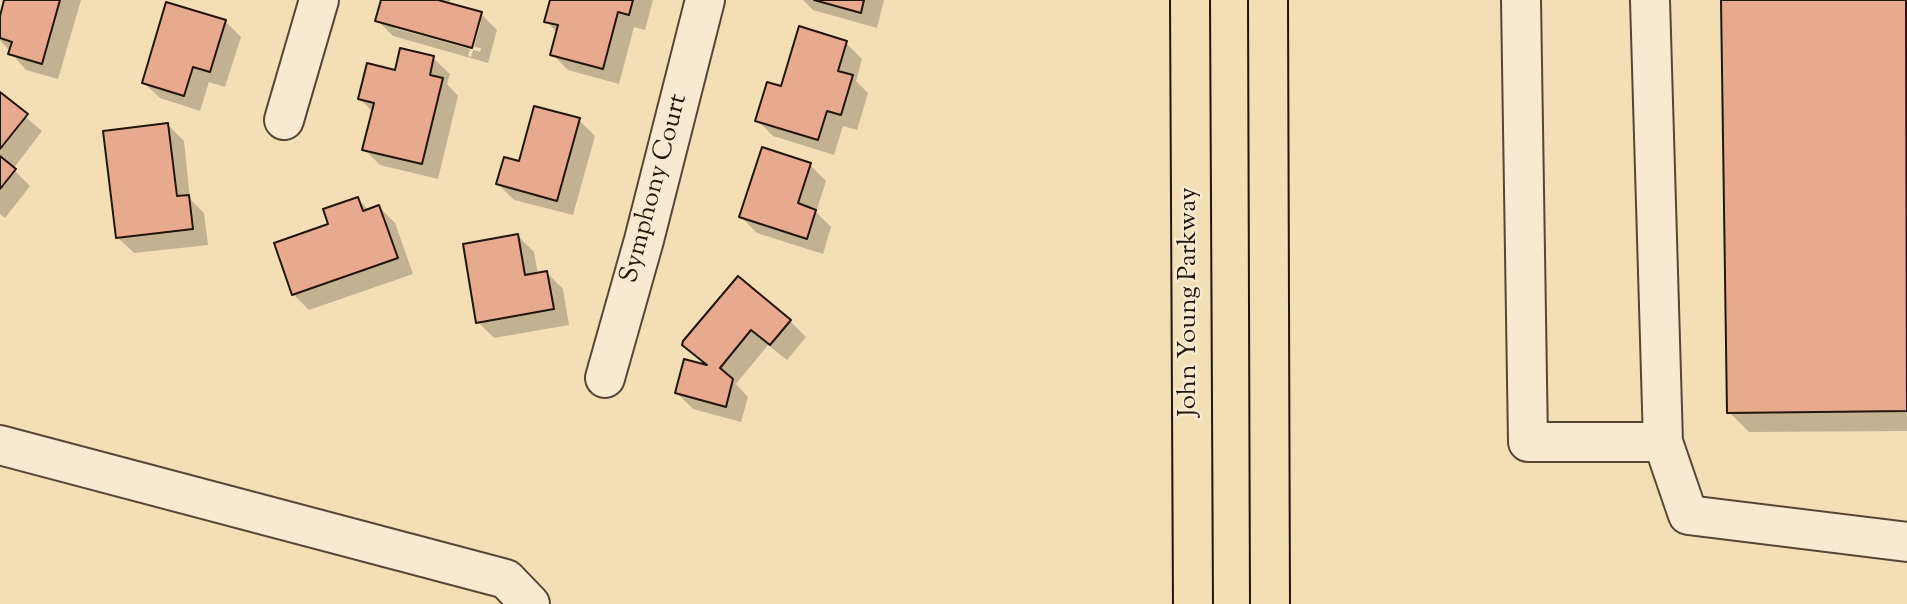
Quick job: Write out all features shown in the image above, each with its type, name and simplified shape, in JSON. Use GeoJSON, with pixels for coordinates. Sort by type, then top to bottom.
{"type":"FeatureCollection","features":[{"type":"Feature","properties":{"kind":"main road","name":"John Young Parkway"},"geometry":{"type":"LineString","coordinates":[[1190,0],[1193,604]]}},
{"type":"Feature","properties":{"kind":"main road"},"geometry":{"type":"LineString","coordinates":[[1268,0],[1270,604]]}},
{"type":"Feature","properties":{"kind":"street"},"geometry":{"type":"LineString","coordinates":[[284,120],[319,0]]}},
{"type":"Feature","properties":{"kind":"street","name":"Symphony Court"},"geometry":{"type":"LineString","coordinates":[[605,378],[644,240],[705,0]]}},
{"type":"Feature","properties":{"kind":"street"},"geometry":{"type":"LineString","coordinates":[[1521,0],[1528,442],[1663,442]]}},
{"type":"Feature","properties":{"kind":"street"},"geometry":{"type":"LineString","coordinates":[[1650,0],[1663,442],[1688,515],[1907,542]]}},
{"type":"Feature","properties":{"kind":"street"},"geometry":{"type":"LineString","coordinates":[[0,444],[506,579],[530,604]]}},
{"type":"Feature","properties":{"kind":"building"},"geometry":{"type":"Polygon","coordinates":[[[4,0],[60,0],[42,64],[8,54],[12,42],[0,38],[0,16],[4,0]]]}},
{"type":"Feature","properties":{"kind":"building"},"geometry":{"type":"Polygon","coordinates":[[[381,0],[438,0],[482,12],[472,48],[375,21],[381,0]]]}},
{"type":"Feature","properties":{"kind":"building"},"geometry":{"type":"Polygon","coordinates":[[[550,0],[633,0],[629,15],[618,12],[603,69],[550,55],[558,25],[544,22],[550,0]]]}},
{"type":"Feature","properties":{"kind":"building"},"geometry":{"type":"Polygon","coordinates":[[[814,0],[864,0],[861,13],[814,0]]]}},
{"type":"Feature","properties":{"kind":"building"},"geometry":{"type":"Polygon","coordinates":[[[1721,0],[1906,0],[1907,411],[1727,413],[1721,0]]]}},
{"type":"Feature","properties":{"kind":"building"},"geometry":{"type":"Polygon","coordinates":[[[166,2],[226,20],[210,72],[193,67],[184,96],[142,83],[166,2]]]}},
{"type":"Feature","properties":{"kind":"building"},"geometry":{"type":"Polygon","coordinates":[[[799,26],[847,41],[838,71],[853,75],[841,115],[827,111],[818,140],[755,121],[767,82],[781,86],[799,26]]]}},
{"type":"Feature","properties":{"kind":"building"},"geometry":{"type":"Polygon","coordinates":[[[400,48],[434,56],[430,75],[443,78],[422,164],[362,150],[374,103],[358,99],[367,63],[395,70],[400,48]]]}},
{"type":"Feature","properties":{"kind":"building"},"geometry":{"type":"Polygon","coordinates":[[[0,92],[28,114],[0,149],[0,92]]]}},
{"type":"Feature","properties":{"kind":"building"},"geometry":{"type":"Polygon","coordinates":[[[534,106],[580,118],[557,201],[496,184],[504,157],[519,161],[534,106]]]}},
{"type":"Feature","properties":{"kind":"building"},"geometry":{"type":"Polygon","coordinates":[[[168,123],[177,196],[189,195],[193,229],[116,238],[103,131],[168,123]]]}},
{"type":"Feature","properties":{"kind":"building"},"geometry":{"type":"Polygon","coordinates":[[[762,147],[811,163],[798,203],[816,210],[807,239],[739,217],[762,147]]]}},
{"type":"Feature","properties":{"kind":"building"},"geometry":{"type":"Polygon","coordinates":[[[0,156],[16,169],[0,189],[0,156]]]}},
{"type":"Feature","properties":{"kind":"building"},"geometry":{"type":"Polygon","coordinates":[[[358,197],[363,211],[379,205],[398,258],[292,295],[274,243],[328,224],[323,209],[358,197]]]}},
{"type":"Feature","properties":{"kind":"building"},"geometry":{"type":"Polygon","coordinates":[[[518,234],[525,275],[547,271],[554,309],[476,323],[463,244],[518,234]]]}},
{"type":"Feature","properties":{"kind":"building"},"geometry":{"type":"Polygon","coordinates":[[[738,276],[791,320],[770,345],[751,330],[720,368],[733,379],[726,407],[675,393],[684,359],[707,365],[682,345],[683,341],[738,276]]]}}]}
